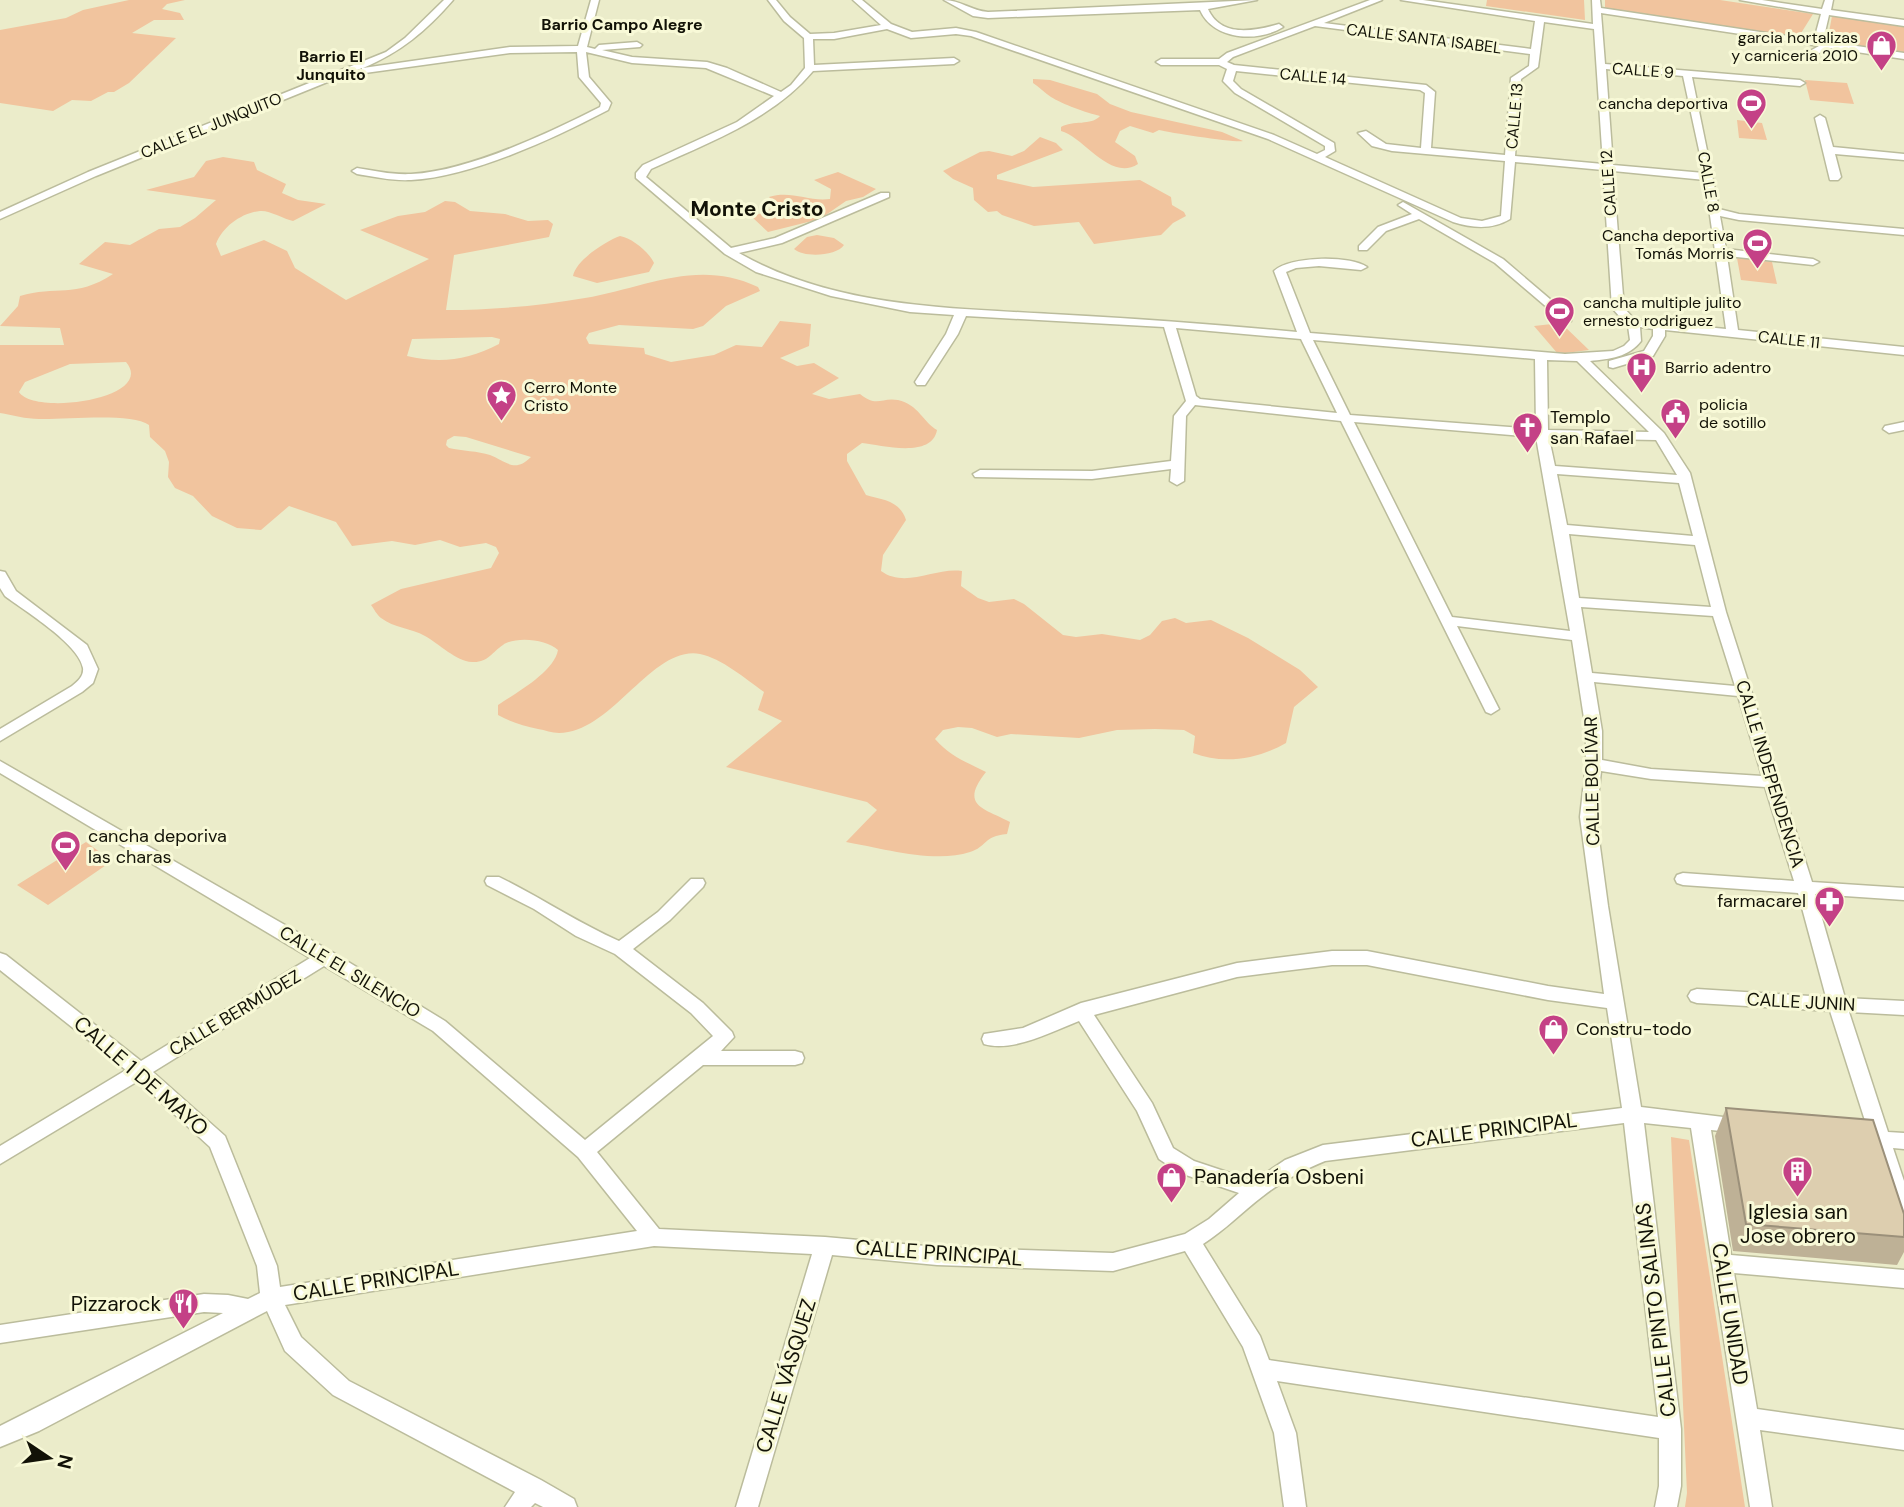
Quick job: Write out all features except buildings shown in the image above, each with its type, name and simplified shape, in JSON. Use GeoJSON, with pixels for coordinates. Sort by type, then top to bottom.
{"type":"FeatureCollection","features":[{"type":"Feature","properties":{"kind":"street","name":"CALLE EL JUNQUITO"},"geometry":{"type":"LineString","coordinates":[[0,216],[92,174],[389,54],[408,40],[449,0]]}},
{"type":"Feature","properties":{"kind":"street"},"geometry":{"type":"LineString","coordinates":[[357,171],[390,177],[420,176],[453,168],[516,147],[601,110],[606,103],[584,77],[583,49],[589,14],[595,0]]}},
{"type":"Feature","properties":{"kind":"street"},"geometry":{"type":"LineString","coordinates":[[772,0],[787,19],[808,37],[834,36],[888,26],[911,35],[956,31],[973,34],[1063,67],[1218,117],[1320,156],[1499,261],[1567,319]]}},
{"type":"Feature","properties":{"kind":"street"},"geometry":{"type":"LineString","coordinates":[[857,0],[888,26]]}},
{"type":"Feature","properties":{"kind":"street"},"geometry":{"type":"LineString","coordinates":[[948,0],[976,14],[988,15],[1203,7],[1253,0]]}},
{"type":"Feature","properties":{"kind":"street"},"geometry":{"type":"LineString","coordinates":[[1203,7],[1208,20],[1228,32],[1257,33],[1350,0]]}},
{"type":"Feature","properties":{"kind":"street","name":"CALLE 14"},"geometry":{"type":"LineString","coordinates":[[1378,0],[1230,55],[1221,62],[1233,68],[1423,87],[1430,92],[1426,151]]}},
{"type":"Feature","properties":{"kind":"street"},"geometry":{"type":"LineString","coordinates":[[1405,0],[1596,27]]}},
{"type":"Feature","properties":{"kind":"street"},"geometry":{"type":"LineString","coordinates":[[1480,11],[1481,0]]}},
{"type":"Feature","properties":{"kind":"street"},"geometry":{"type":"LineString","coordinates":[[1744,0],[1827,7]]}},
{"type":"Feature","properties":{"kind":"street"},"geometry":{"type":"LineString","coordinates":[[1766,0],[1827,7],[1904,21]]}},
{"type":"Feature","properties":{"kind":"street"},"geometry":{"type":"LineString","coordinates":[[1596,5],[1903,57]]}},
{"type":"Feature","properties":{"kind":"street","name":"CALLE 12"},"geometry":{"type":"LineString","coordinates":[[1596,5],[1618,308],[1632,323]]}},
{"type":"Feature","properties":{"kind":"street"},"geometry":{"type":"LineString","coordinates":[[1818,42],[1827,7]]}},
{"type":"Feature","properties":{"kind":"street","name":"CALLE 13"},"geometry":{"type":"LineString","coordinates":[[1370,183],[1464,222],[1502,221],[1506,217],[1516,78],[1533,67],[1540,19]]}},
{"type":"Feature","properties":{"kind":"street","name":"CALLE SANTA ISABEL"},"geometry":{"type":"LineString","coordinates":[[1313,24],[1535,52]]}},
{"type":"Feature","properties":{"kind":"street"},"geometry":{"type":"LineString","coordinates":[[808,37],[810,68],[799,82],[740,124],[647,167],[641,173],[641,178],[649,186],[729,252],[760,270],[831,293],[911,309],[1305,335],[1541,361],[1619,363],[1649,353],[1658,336],[1659,326]]}},
{"type":"Feature","properties":{"kind":"street"},"geometry":{"type":"LineString","coordinates":[[1802,60],[1829,44]]}},
{"type":"Feature","properties":{"kind":"street"},"geometry":{"type":"LineString","coordinates":[[347,72],[510,50],[638,45]]}},
{"type":"Feature","properties":{"kind":"street"},"geometry":{"type":"LineString","coordinates":[[583,49],[632,60],[707,65],[780,95]]}},
{"type":"Feature","properties":{"kind":"street"},"geometry":{"type":"LineString","coordinates":[[810,68],[954,61]]}},
{"type":"Feature","properties":{"kind":"street"},"geometry":{"type":"LineString","coordinates":[[1161,62],[1221,62]]}},
{"type":"Feature","properties":{"kind":"street","name":"CALLE 9"},"geometry":{"type":"LineString","coordinates":[[1599,66],[1800,83]]}},
{"type":"Feature","properties":{"kind":"street"},"geometry":{"type":"LineString","coordinates":[[1233,68],[1228,81],[1238,91],[1330,145],[1330,151],[1320,156]]}},
{"type":"Feature","properties":{"kind":"street","name":"CALLE 8"},"geometry":{"type":"LineString","coordinates":[[1687,73],[1715,211],[1733,334]]}},
{"type":"Feature","properties":{"kind":"street"},"geometry":{"type":"LineString","coordinates":[[1820,118],[1834,178]]}},
{"type":"Feature","properties":{"kind":"street"},"geometry":{"type":"LineString","coordinates":[[1363,133],[1370,142],[1378,145],[1709,177]]}},
{"type":"Feature","properties":{"kind":"street"},"geometry":{"type":"LineString","coordinates":[[1829,150],[1904,157]]}},
{"type":"Feature","properties":{"kind":"street"},"geometry":{"type":"LineString","coordinates":[[729,252],[778,241],[885,195]]}},
{"type":"Feature","properties":{"kind":"street"},"geometry":{"type":"LineString","coordinates":[[1715,211],[1739,217],[1904,234]]}},
{"type":"Feature","properties":{"kind":"street"},"geometry":{"type":"LineString","coordinates":[[1363,248],[1382,229],[1420,215]]}},
{"type":"Feature","properties":{"kind":"street"},"geometry":{"type":"LineString","coordinates":[[1717,224],[1745,222],[1904,234]]}},
{"type":"Feature","properties":{"kind":"street"},"geometry":{"type":"LineString","coordinates":[[1721,252],[1813,261]]}},
{"type":"Feature","properties":{"kind":"street"},"geometry":{"type":"LineString","coordinates":[[1361,267],[1334,263],[1282,268],[1281,279],[1305,335],[1491,709]]}},
{"type":"Feature","properties":{"kind":"street"},"geometry":{"type":"LineString","coordinates":[[921,382],[953,334],[962,311]]}},
{"type":"Feature","properties":{"kind":"street"},"geometry":{"type":"LineString","coordinates":[[1584,362],[1629,349],[1637,332],[1632,323]]}},
{"type":"Feature","properties":{"kind":"street","name":"CALLE 11"},"geometry":{"type":"LineString","coordinates":[[1632,323],[1904,351]]}},
{"type":"Feature","properties":{"kind":"street"},"geometry":{"type":"LineString","coordinates":[[1169,324],[1193,401]]}},
{"type":"Feature","properties":{"kind":"street","name":"CALLE BOLÍVAR"},"geometry":{"type":"LineString","coordinates":[[1541,361],[1542,433],[1561,529],[1594,731],[1594,764],[1588,817],[1599,906],[1633,1114]]}},
{"type":"Feature","properties":{"kind":"street","name":"CALLE INDEPENDENCIA"},"geometry":{"type":"LineString","coordinates":[[1584,362],[1660,436],[1669,447],[1685,480],[1719,612],[1805,888],[1837,1003],[1904,1212]]}},
{"type":"Feature","properties":{"kind":"street"},"geometry":{"type":"LineString","coordinates":[[1193,401],[1347,418],[1542,433],[1660,436]]}},
{"type":"Feature","properties":{"kind":"street"},"geometry":{"type":"LineString","coordinates":[[1177,481],[1181,413],[1193,401]]}},
{"type":"Feature","properties":{"kind":"street"},"geometry":{"type":"LineString","coordinates":[[1889,429],[1904,426]]}},
{"type":"Feature","properties":{"kind":"street"},"geometry":{"type":"LineString","coordinates":[[980,474],[1093,475],[1177,464]]}},
{"type":"Feature","properties":{"kind":"street"},"geometry":{"type":"LineString","coordinates":[[1549,469],[1685,480]]}},
{"type":"Feature","properties":{"kind":"street"},"geometry":{"type":"LineString","coordinates":[[1561,529],[1701,541]]}},
{"type":"Feature","properties":{"kind":"street"},"geometry":{"type":"LineString","coordinates":[[0,575],[10,593],[82,648],[91,668],[88,680],[77,689],[0,736]]}},
{"type":"Feature","properties":{"kind":"street"},"geometry":{"type":"LineString","coordinates":[[1573,602],[1719,612]]}},
{"type":"Feature","properties":{"kind":"street"},"geometry":{"type":"LineString","coordinates":[[1448,621],[1578,636]]}},
{"type":"Feature","properties":{"kind":"street"},"geometry":{"type":"LineString","coordinates":[[1586,677],[1744,692]]}},
{"type":"Feature","properties":{"kind":"street"},"geometry":{"type":"LineString","coordinates":[[1594,764],[1651,774],[1772,782]]}},
{"type":"Feature","properties":{"kind":"street","name":"CALLE EL SILENCIO"},"geometry":{"type":"LineString","coordinates":[[0,766],[439,1026],[585,1151],[654,1237]]}},
{"type":"Feature","properties":{"kind":"street"},"geometry":{"type":"LineString","coordinates":[[1683,879],[1904,894]]}},
{"type":"Feature","properties":{"kind":"street"},"geometry":{"type":"LineString","coordinates":[[493,881],[540,905],[582,932],[621,950],[697,1008],[723,1033],[724,1040],[585,1151]]}},
{"type":"Feature","properties":{"kind":"street"},"geometry":{"type":"LineString","coordinates":[[621,950],[664,916],[697,883]]}},
{"type":"Feature","properties":{"kind":"street","name":"CALLE BERMÚDEZ"},"geometry":{"type":"LineString","coordinates":[[0,1156],[326,957]]}},
{"type":"Feature","properties":{"kind":"street"},"geometry":{"type":"LineString","coordinates":[[991,1039],[1025,1035],[1081,1010],[1237,970],[1332,958],[1367,958],[1548,993],[1616,1002]]}},
{"type":"Feature","properties":{"kind":"street","name":"CALLE 1 DE MAYO"},"geometry":{"type":"LineString","coordinates":[[0,960],[140,1071],[218,1142],[267,1266],[271,1298],[293,1344],[341,1388],[566,1507]]}},
{"type":"Feature","properties":{"kind":"street","name":"CALLE JUNIN"},"geometry":{"type":"LineString","coordinates":[[1697,996],[1904,1008]]}},
{"type":"Feature","properties":{"kind":"street"},"geometry":{"type":"LineString","coordinates":[[1081,1010],[1145,1108],[1166,1153],[1187,1167],[1256,1190]]}},
{"type":"Feature","properties":{"kind":"street"},"geometry":{"type":"LineString","coordinates":[[700,1058],[795,1058]]}},
{"type":"Feature","properties":{"kind":"street","name":"CALLE PRINCIPAL"},"geometry":{"type":"LineString","coordinates":[[0,1437],[31,1424],[271,1298],[654,1237],[825,1246],[937,1256],[1113,1262],[1190,1241],[1216,1225],[1256,1190],[1292,1166],[1322,1153],[1633,1114],[1767,1128]]}},
{"type":"Feature","properties":{"kind":"street","name":"CALLE PINTO SALINAS"},"geometry":{"type":"LineString","coordinates":[[1633,1114],[1670,1429],[1670,1486],[1666,1507]]}},
{"type":"Feature","properties":{"kind":"street","name":"CALLE UNIDAD"},"geometry":{"type":"LineString","coordinates":[[1700,1121],[1760,1507]]}},
{"type":"Feature","properties":{"kind":"street"},"geometry":{"type":"LineString","coordinates":[[1833,1134],[1904,1141]]}},
{"type":"Feature","properties":{"kind":"street"},"geometry":{"type":"LineString","coordinates":[[1190,1241],[1252,1343],[1285,1433],[1295,1507]]}},
{"type":"Feature","properties":{"kind":"street","name":"CALLE VÁSQUEZ"},"geometry":{"type":"LineString","coordinates":[[747,1507],[825,1246]]}},
{"type":"Feature","properties":{"kind":"street"},"geometry":{"type":"LineString","coordinates":[[1723,1264],[1904,1279]]}},
{"type":"Feature","properties":{"kind":"street"},"geometry":{"type":"LineString","coordinates":[[0,1334],[204,1303],[228,1304],[250,1309]]}},
{"type":"Feature","properties":{"kind":"street"},"geometry":{"type":"LineString","coordinates":[[1262,1369],[1670,1429]]}},
{"type":"Feature","properties":{"kind":"street"},"geometry":{"type":"LineString","coordinates":[[1747,1418],[1904,1440]]}},
{"type":"Feature","properties":{"kind":"street"},"geometry":{"type":"LineString","coordinates":[[516,1507],[533,1488]]}},
{"type":"Feature","properties":{"kind":"shaded area"},"geometry":{"type":"Polygon","coordinates":[[[129,0],[185,0],[167,4],[162,9],[180,13],[184,20],[154,20],[132,33],[176,38],[129,83],[91,101],[72,100],[53,111],[0,103],[0,30],[66,18],[83,10],[129,0]]]}},
{"type":"Feature","properties":{"kind":"shaded area"},"geometry":{"type":"Polygon","coordinates":[[[1487,0],[1584,0],[1585,20],[1486,6],[1487,0]]]}},
{"type":"Feature","properties":{"kind":"shaded area"},"geometry":{"type":"Polygon","coordinates":[[[1605,0],[1720,0],[1813,14],[1798,38],[1605,9],[1605,0]]]}},
{"type":"Feature","properties":{"kind":"shaded area"},"geometry":{"type":"Polygon","coordinates":[[[1832,16],[1904,27],[1904,53],[1827,43],[1832,16]]]}},
{"type":"Feature","properties":{"kind":"shaded area"},"geometry":{"type":"Polygon","coordinates":[[[1033,79],[1050,80],[1097,94],[1110,104],[1131,112],[1222,132],[1243,141],[1159,130],[1153,133],[1130,126],[1120,131],[1115,142],[1135,156],[1138,164],[1128,168],[1117,167],[1061,131],[1061,127],[1066,125],[1092,121],[1100,116],[1056,100],[1033,83],[1033,79]]]}},
{"type":"Feature","properties":{"kind":"shaded area"},"geometry":{"type":"Polygon","coordinates":[[[1805,80],[1847,83],[1854,104],[1810,100],[1805,80]]]}},
{"type":"Feature","properties":{"kind":"shaded area","name":"cancha deportiva"},"geometry":{"type":"Polygon","coordinates":[[[1737,120],[1762,123],[1767,140],[1739,138],[1737,120]]]}},
{"type":"Feature","properties":{"kind":"shaded area"},"geometry":{"type":"Polygon","coordinates":[[[1040,137],[1056,143],[1063,150],[997,175],[997,179],[1033,187],[1140,180],[1171,197],[1172,205],[1186,216],[1173,223],[1161,235],[1094,244],[1079,222],[1034,226],[997,211],[988,212],[974,200],[973,188],[943,171],[980,152],[989,151],[1012,156],[1024,151],[1040,137]]]}},
{"type":"Feature","properties":{"kind":"shaded area"},"geometry":{"type":"Polygon","coordinates":[[[223,157],[254,162],[257,170],[286,184],[282,193],[298,200],[326,204],[293,221],[264,211],[253,212],[240,218],[228,226],[219,237],[216,244],[221,256],[264,240],[287,251],[295,268],[346,300],[429,259],[360,230],[398,216],[425,212],[445,201],[455,202],[470,211],[505,214],[528,221],[548,220],[553,224],[549,237],[454,255],[446,310],[516,307],[568,301],[692,275],[736,279],[758,287],[760,291],[726,306],[703,326],[693,329],[619,325],[589,333],[586,338],[589,344],[644,348],[645,354],[671,362],[714,355],[736,345],[762,347],[780,321],[811,324],[809,346],[780,358],[797,366],[814,363],[839,378],[812,394],[829,399],[860,394],[875,401],[892,399],[905,402],[937,430],[926,445],[905,448],[862,443],[847,454],[847,461],[866,495],[895,505],[906,520],[883,555],[881,571],[891,576],[910,578],[962,571],[961,586],[978,598],[989,602],[1014,599],[1063,635],[1076,637],[1102,634],[1140,640],[1150,635],[1162,621],[1175,618],[1186,623],[1211,620],[1248,638],[1300,670],[1318,687],[1294,707],[1286,743],[1264,753],[1241,758],[1217,759],[1193,753],[1195,736],[1184,730],[1117,730],[1079,738],[1011,734],[997,737],[972,728],[958,727],[943,730],[935,739],[947,751],[986,772],[975,792],[978,804],[1010,822],[1007,834],[989,839],[975,850],[941,856],[908,854],[846,842],[877,810],[867,802],[726,767],[782,721],[758,710],[764,692],[708,656],[682,655],[665,663],[597,719],[578,729],[554,733],[522,725],[498,715],[498,705],[542,674],[558,650],[539,641],[515,640],[503,645],[482,661],[466,661],[425,636],[386,621],[371,605],[401,589],[491,568],[499,553],[496,547],[486,543],[460,547],[440,540],[415,545],[392,541],[352,546],[336,522],[289,506],[261,530],[237,528],[212,516],[193,496],[175,488],[168,477],[169,462],[165,451],[150,437],[149,425],[128,419],[34,419],[0,413],[0,345],[64,345],[60,328],[0,326],[18,306],[20,296],[76,289],[100,282],[113,274],[79,264],[105,242],[130,245],[159,229],[180,227],[195,218],[216,200],[146,190],[194,177],[206,161],[223,157]],[[412,339],[407,356],[431,360],[465,357],[499,344],[500,339],[412,339]],[[126,362],[70,364],[25,382],[19,392],[29,399],[46,403],[90,400],[124,386],[131,375],[126,362]],[[454,436],[447,440],[446,445],[449,448],[490,455],[511,465],[525,462],[531,457],[466,437],[454,436]]]}},
{"type":"Feature","properties":{"kind":"shaded area"},"geometry":{"type":"Polygon","coordinates":[[[838,172],[876,189],[863,197],[846,201],[820,219],[768,232],[752,217],[773,208],[776,204],[769,197],[777,195],[830,199],[831,189],[814,180],[838,172]]]}},
{"type":"Feature","properties":{"kind":"shaded area"},"geometry":{"type":"Polygon","coordinates":[[[817,235],[834,238],[844,245],[835,252],[820,254],[805,254],[794,249],[807,237],[817,235]]]}},
{"type":"Feature","properties":{"kind":"shaded area"},"geometry":{"type":"Polygon","coordinates":[[[620,236],[640,246],[648,254],[654,263],[649,272],[597,283],[573,276],[585,258],[620,236]]]}},
{"type":"Feature","properties":{"kind":"shaded area","name":"Cancha deportiva Tomás Morris"},"geometry":{"type":"Polygon","coordinates":[[[1737,258],[1772,262],[1777,284],[1741,280],[1737,258]]]}},
{"type":"Feature","properties":{"kind":"shaded area","name":"cancha multiple julito ernesto rodriguez"},"geometry":{"type":"Polygon","coordinates":[[[1561,323],[1589,350],[1558,354],[1534,326],[1561,323]]]}},
{"type":"Feature","properties":{"kind":"shaded area","name":"cancha deporiva las charas"},"geometry":{"type":"Polygon","coordinates":[[[86,842],[112,861],[48,905],[17,885],[86,842]]]}},
{"type":"Feature","properties":{"kind":"shaded area"},"geometry":{"type":"Polygon","coordinates":[[[1671,1137],[1689,1140],[1745,1507],[1685,1507],[1687,1493],[1671,1137]]]}},
{"type":"Feature","properties":{"kind":"place","name":"garcia hortalizas y carniceria 2010"},"geometry":{"type":"Point","coordinates":[1881,73]}},
{"type":"Feature","properties":{"kind":"place","name":"cancha deportiva"},"geometry":{"type":"Point","coordinates":[1751,130]}},
{"type":"Feature","properties":{"kind":"place","name":"Cancha deportiva Tomás Morris"},"geometry":{"type":"Point","coordinates":[1757,271]}},
{"type":"Feature","properties":{"kind":"place","name":"cancha multiple julito ernesto rodriguez"},"geometry":{"type":"Point","coordinates":[1560,338]}},
{"type":"Feature","properties":{"kind":"place","name":"Barrio adentro"},"geometry":{"type":"Point","coordinates":[1642,394]}},
{"type":"Feature","properties":{"kind":"place","name":"Cerro Monte Cristo"},"geometry":{"type":"Point","coordinates":[501,423]}},
{"type":"Feature","properties":{"kind":"place","name":"policia de sotillo"},"geometry":{"type":"Point","coordinates":[1676,440]}},
{"type":"Feature","properties":{"kind":"place","name":"Templo san Rafael"},"geometry":{"type":"Point","coordinates":[1527,454]}},
{"type":"Feature","properties":{"kind":"place","name":"cancha deporiva las charas"},"geometry":{"type":"Point","coordinates":[65,873]}},
{"type":"Feature","properties":{"kind":"place","name":"farmacarel"},"geometry":{"type":"Point","coordinates":[1829,928]}},
{"type":"Feature","properties":{"kind":"place","name":"Constru-todo"},"geometry":{"type":"Point","coordinates":[1553,1056]}},
{"type":"Feature","properties":{"kind":"place","name":"Iglesia san Jose obrero"},"geometry":{"type":"Point","coordinates":[1798,1199]}},
{"type":"Feature","properties":{"kind":"place","name":"Panadería Osbeni"},"geometry":{"type":"Point","coordinates":[1171,1204]}},
{"type":"Feature","properties":{"kind":"place","name":"Pizzarock"},"geometry":{"type":"Point","coordinates":[184,1331]}},
{"type":"Feature","properties":{"kind":"district","name":"Barrio Campo Alegre"},"geometry":{"type":"Point","coordinates":[622,24]}},
{"type":"Feature","properties":{"kind":"district","name":"Barrio El Junquito"},"geometry":{"type":"Point","coordinates":[331,65]}},
{"type":"Feature","properties":{"kind":"district","name":"Monte Cristo"},"geometry":{"type":"Point","coordinates":[757,209]}}]}
